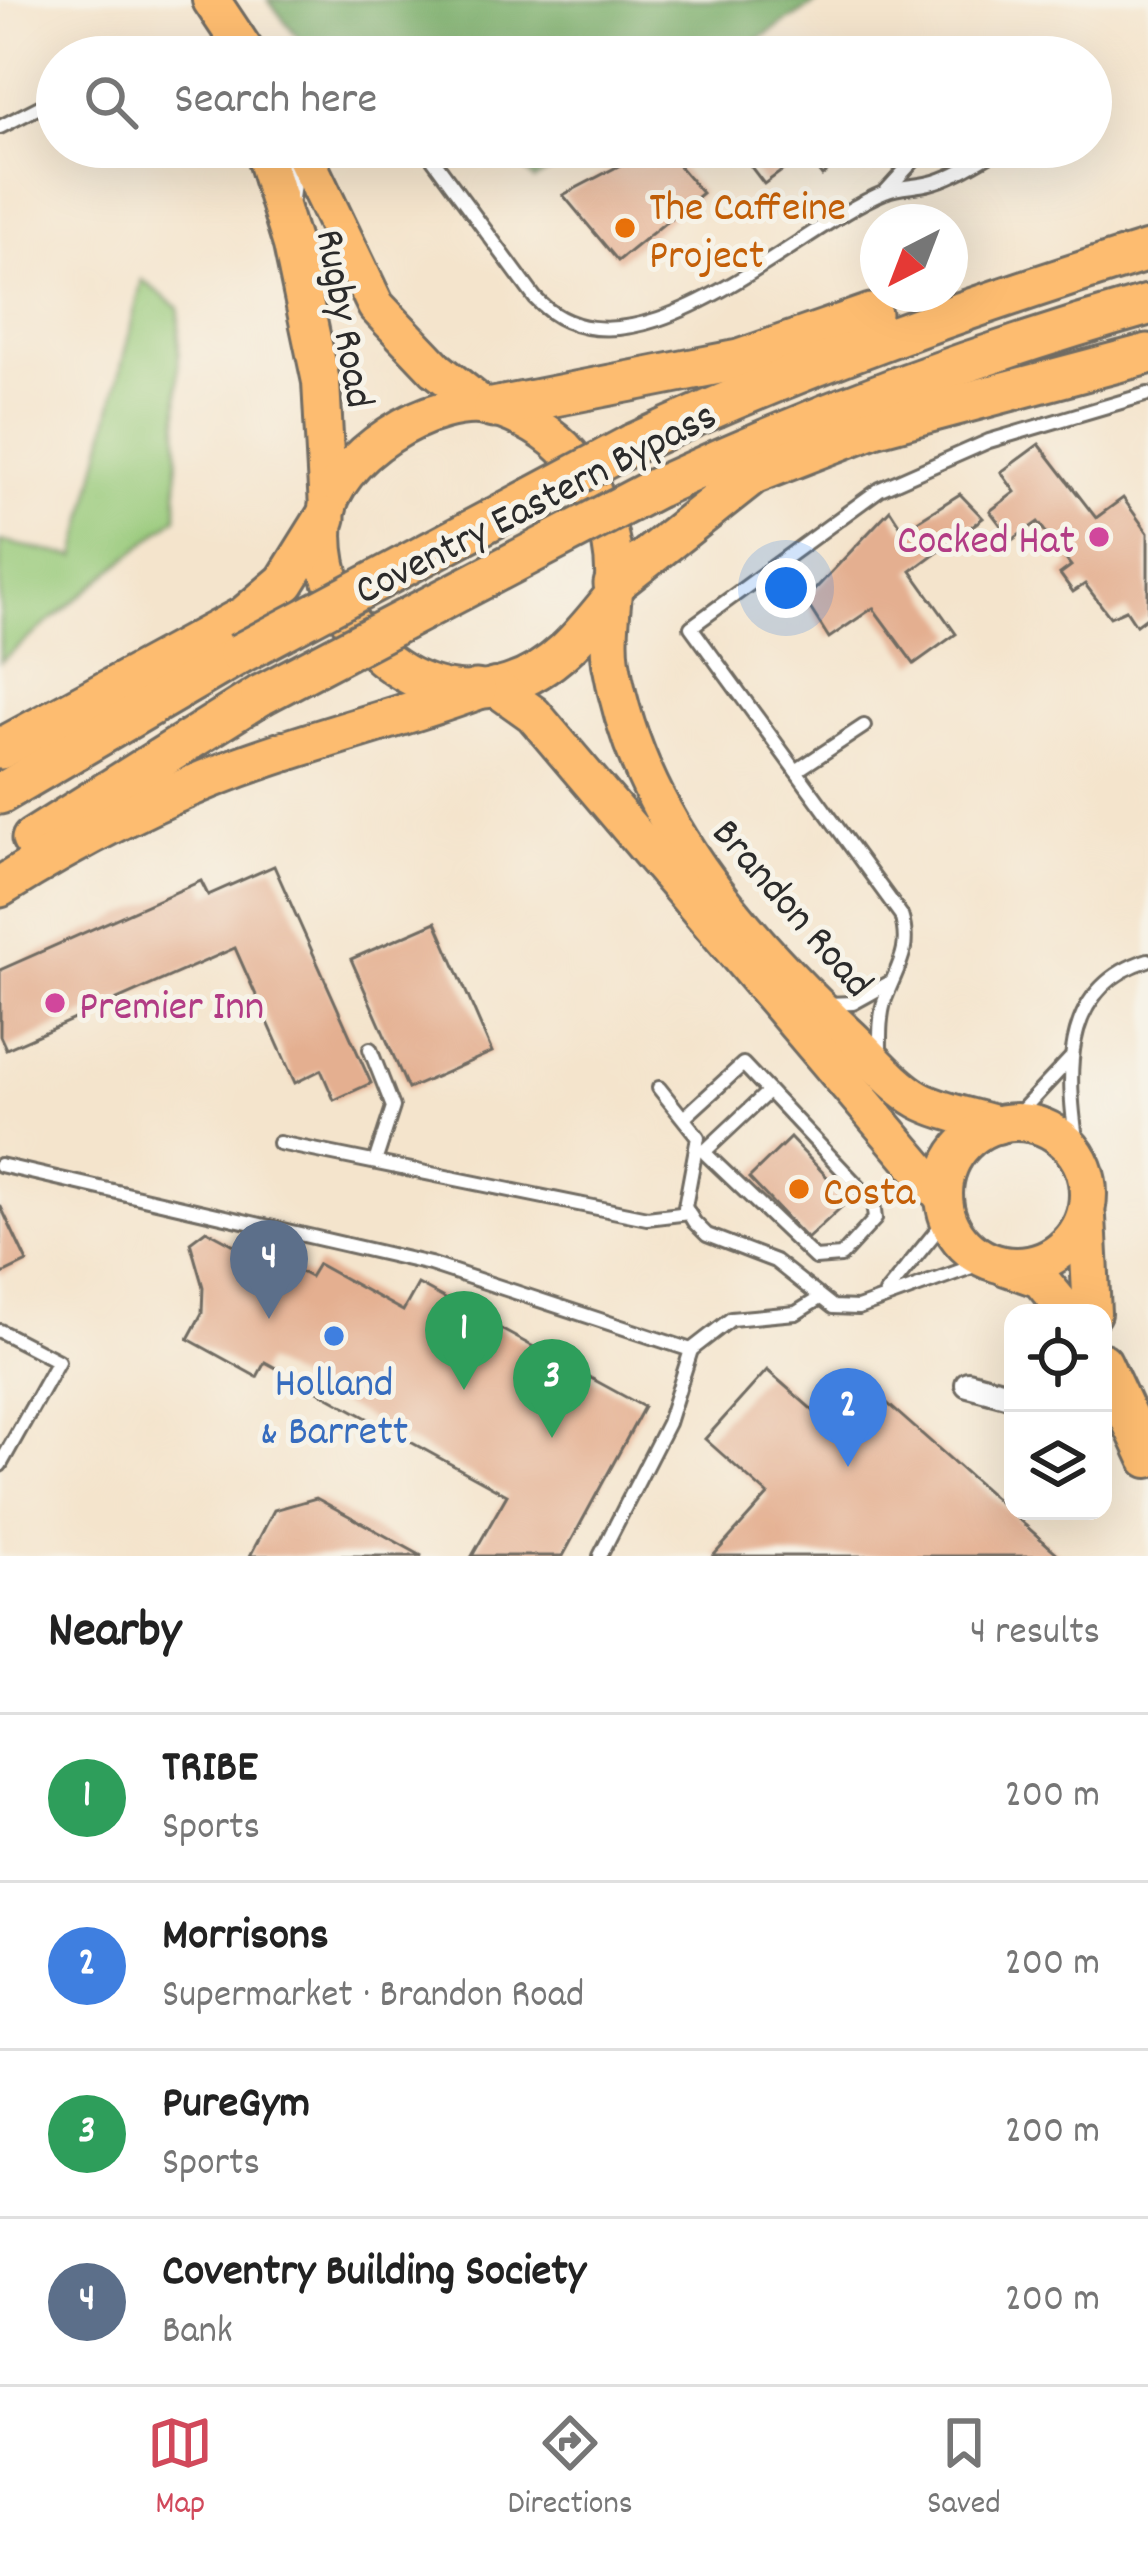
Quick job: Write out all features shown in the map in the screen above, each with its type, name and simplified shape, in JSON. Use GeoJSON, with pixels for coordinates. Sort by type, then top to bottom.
{"type":"FeatureCollection","features":[{"type":"Feature","properties":{"kind":"highway"},"geometry":{"type":"LineString","coordinates":[[968,283],[1148,228]]}},
{"type":"Feature","properties":{"kind":"highway","name":"Coventry Eastern Bypass"},"geometry":{"type":"LineString","coordinates":[[0,794],[239,654],[633,444],[774,378],[940,317],[1148,251]]}},
{"type":"Feature","properties":{"kind":"highway","name":"Coventry Eastern Bypass"},"geometry":{"type":"LineString","coordinates":[[0,860],[261,695],[656,488],[784,429],[954,367],[1148,305]]}},
{"type":"Feature","properties":{"kind":"highway"},"geometry":{"type":"LineString","coordinates":[[489,407],[739,360],[879,312]]}},
{"type":"Feature","properties":{"kind":"highway"},"geometry":{"type":"LineString","coordinates":[[613,591],[753,473],[874,427],[1148,354]]}},
{"type":"Feature","properties":{"kind":"highway"},"geometry":{"type":"LineString","coordinates":[[0,749],[245,616],[285,582],[327,513]]}},
{"type":"Feature","properties":{"kind":"highway"},"geometry":{"type":"LineString","coordinates":[[0,887],[62,848],[237,767],[382,725],[485,688]]}},
{"type":"Feature","properties":{"kind":"main road"},"geometry":{"type":"LineString","coordinates":[[208,0],[221,36]]}},
{"type":"Feature","properties":{"kind":"main road"},"geometry":{"type":"LineString","coordinates":[[208,0],[235,36]]}},
{"type":"Feature","properties":{"kind":"main road","name":"Rugby Road"},"geometry":{"type":"LineString","coordinates":[[268,168],[321,382],[327,513]]}},
{"type":"Feature","properties":{"kind":"main road","name":"Rugby Road"},"geometry":{"type":"LineString","coordinates":[[310,168],[376,306],[436,369],[489,407]]}},
{"type":"Feature","properties":{"kind":"main road"},"geometry":{"type":"LineString","coordinates":[[489,407],[530,423],[567,451],[598,498],[613,591],[550,663],[485,688],[410,676],[380,658],[351,626],[332,586],[327,513],[347,473],[375,444],[417,418],[489,407]]}},
{"type":"Feature","properties":{"kind":"main road","name":"Brandon Road"},"geometry":{"type":"LineString","coordinates":[[613,591],[610,658],[629,743],[660,807],[732,914],[809,999],[918,1100],[1004,1124]]}},
{"type":"Feature","properties":{"kind":"main road","name":"Brandon Road"},"geometry":{"type":"LineString","coordinates":[[485,688],[533,714],[945,1208]]}},
{"type":"Feature","properties":{"kind":"main road"},"geometry":{"type":"LineString","coordinates":[[1060,1304],[1040,1280],[994,1263],[964,1244],[945,1208],[955,1156],[974,1136],[1004,1124],[1056,1134],[1078,1159],[1087,1208],[1092,1304]]}},
{"type":"Feature","properties":{"kind":"main road"},"geometry":{"type":"LineString","coordinates":[[994,1263],[1028,1265],[1055,1255],[1075,1236],[1087,1208]]}},
{"type":"Feature","properties":{"kind":"main road"},"geometry":{"type":"LineString","coordinates":[[1112,1387],[1148,1459]]}},
{"type":"Feature","properties":{"kind":"street"},"geometry":{"type":"LineString","coordinates":[[968,1384],[1004,1394]]}},
{"type":"Feature","properties":{"kind":"lane"},"geometry":{"type":"LineString","coordinates":[[0,127],[36,109]]}},
{"type":"Feature","properties":{"kind":"lane"},"geometry":{"type":"LineString","coordinates":[[287,230],[294,184],[288,168]]}},
{"type":"Feature","properties":{"kind":"lane"},"geometry":{"type":"LineString","coordinates":[[439,168],[535,298],[551,315],[583,328],[641,322],[692,307],[886,191],[907,168]]}},
{"type":"Feature","properties":{"kind":"lane"},"geometry":{"type":"LineString","coordinates":[[886,191],[934,183],[963,168]]}},
{"type":"Feature","properties":{"kind":"lane"},"geometry":{"type":"LineString","coordinates":[[880,1065],[880,1023],[904,960],[907,936],[901,915],[692,627],[880,489],[989,441],[1148,394]]}},
{"type":"Feature","properties":{"kind":"lane"},"geometry":{"type":"LineString","coordinates":[[796,771],[864,726]]}},
{"type":"Feature","properties":{"kind":"lane"},"geometry":{"type":"LineString","coordinates":[[1078,1159],[1070,1059],[1090,1001],[1105,978],[1148,960]]}},
{"type":"Feature","properties":{"kind":"lane"},"geometry":{"type":"LineString","coordinates":[[809,999],[853,1003],[894,980]]}},
{"type":"Feature","properties":{"kind":"lane"},"geometry":{"type":"LineString","coordinates":[[370,1049],[393,1107],[374,1162]]}},
{"type":"Feature","properties":{"kind":"lane"},"geometry":{"type":"LineString","coordinates":[[1004,1124],[1070,1059]]}},
{"type":"Feature","properties":{"kind":"lane"},"geometry":{"type":"LineString","coordinates":[[659,1088],[686,1116],[703,1151],[815,1258],[841,1256],[871,1227],[877,1210],[873,1202],[743,1064],[686,1116]]}},
{"type":"Feature","properties":{"kind":"lane"},"geometry":{"type":"LineString","coordinates":[[768,1092],[703,1151],[686,1192],[689,1213],[707,1235],[775,1262],[832,1306],[858,1308],[885,1294],[994,1263]]}},
{"type":"Feature","properties":{"kind":"lane"},"geometry":{"type":"LineString","coordinates":[[279,1143],[647,1218],[689,1213]]}},
{"type":"Feature","properties":{"kind":"lane"},"geometry":{"type":"LineString","coordinates":[[0,1165],[430,1264],[692,1350]]}},
{"type":"Feature","properties":{"kind":"lane"},"geometry":{"type":"LineString","coordinates":[[885,1294],[945,1208]]}},
{"type":"Feature","properties":{"kind":"lane"},"geometry":{"type":"LineString","coordinates":[[600,1556],[668,1424],[692,1350],[731,1319],[796,1313],[820,1298]]}},
{"type":"Feature","properties":{"kind":"lane"},"geometry":{"type":"LineString","coordinates":[[0,1331],[58,1361],[0,1465]]}},
{"type":"Feature","properties":{"kind":"green space"},"geometry":{"type":"Polygon","coordinates":[[[268,0],[821,0],[764,36],[297,36],[268,0]]]}},
{"type":"Feature","properties":{"kind":"green space"},"geometry":{"type":"Polygon","coordinates":[[[523,168],[553,168],[534,180],[523,168]]]}},
{"type":"Feature","properties":{"kind":"green space"},"geometry":{"type":"Polygon","coordinates":[[[142,280],[179,308],[177,517],[0,662],[0,541],[76,557],[142,280]]]}},
{"type":"Feature","properties":{"kind":"building","name":"The Caffeine Project"},"geometry":{"type":"Polygon","coordinates":[[[615,168],[681,168],[702,193],[618,261],[563,195],[615,168]]]}},
{"type":"Feature","properties":{"kind":"building"},"geometry":{"type":"Polygon","coordinates":[[[752,168],[786,168],[764,184],[752,168]]]}},
{"type":"Feature","properties":{"kind":"building","name":"Cocked Hat"},"geometry":{"type":"Polygon","coordinates":[[[1039,444],[1096,518],[1123,498],[1148,533],[1148,616],[1136,625],[1126,610],[1110,617],[1085,584],[1073,592],[1060,574],[1071,566],[1038,522],[1012,540],[990,511],[1015,492],[1001,472],[1039,444]]]}},
{"type":"Feature","properties":{"kind":"building","name":"Cocked Hat"},"geometry":{"type":"Polygon","coordinates":[[[960,494],[983,518],[911,571],[956,634],[914,664],[873,608],[829,638],[805,600],[890,510],[903,530],[960,494]]]}},
{"type":"Feature","properties":{"kind":"building","name":"Premier Inn"},"geometry":{"type":"Polygon","coordinates":[[[274,866],[371,1083],[334,1100],[321,1070],[295,1083],[235,948],[6,1049],[0,1036],[0,970],[201,881],[208,895],[274,866]]]}},
{"type":"Feature","properties":{"kind":"building"},"geometry":{"type":"Polygon","coordinates":[[[436,922],[492,1052],[408,1089],[351,959],[436,922]]]}},
{"type":"Feature","properties":{"kind":"building","name":"Costa"},"geometry":{"type":"Polygon","coordinates":[[[790,1138],[849,1200],[807,1239],[749,1178],[790,1138]]]}},
{"type":"Feature","properties":{"kind":"building"},"geometry":{"type":"Polygon","coordinates":[[[0,1205],[27,1262],[0,1275],[0,1205]]]}},
{"type":"Feature","properties":{"kind":"building"},"geometry":{"type":"Polygon","coordinates":[[[206,1230],[238,1247],[242,1240],[310,1277],[318,1264],[403,1311],[418,1284],[644,1407],[563,1556],[472,1556],[507,1495],[265,1362],[257,1377],[188,1339],[202,1313],[203,1287],[190,1242],[206,1230]]]}},
{"type":"Feature","properties":{"kind":"building"},"geometry":{"type":"Polygon","coordinates":[[[767,1370],[826,1422],[862,1381],[1004,1507],[1004,1520],[1019,1520],[1060,1556],[713,1556],[768,1495],[705,1439],[767,1370]]]}},
{"type":"Feature","properties":{"kind":"building"},"geometry":{"type":"Polygon","coordinates":[[[316,1498],[422,1556],[250,1556],[274,1510],[316,1498]]]}},
{"type":"Feature","properties":{"kind":"place","name":"The Caffeine Project"},"geometry":{"type":"Point","coordinates":[625,228]}},
{"type":"Feature","properties":{"kind":"place","name":"Cocked Hat"},"geometry":{"type":"Point","coordinates":[1099,537]}},
{"type":"Feature","properties":{"kind":"place","name":"Premier Inn"},"geometry":{"type":"Point","coordinates":[55,1003]}},
{"type":"Feature","properties":{"kind":"place","name":"Costa"},"geometry":{"type":"Point","coordinates":[799,1189]}},
{"type":"Feature","properties":{"kind":"place","name":"Coventry Building Society"},"geometry":{"type":"Point","coordinates":[269,1319]}},
{"type":"Feature","properties":{"kind":"place","name":"Holland & Barrett"},"geometry":{"type":"Point","coordinates":[334,1336]}},
{"type":"Feature","properties":{"kind":"place","name":"TRIBE"},"geometry":{"type":"Point","coordinates":[464,1390]}},
{"type":"Feature","properties":{"kind":"place","name":"PureGym"},"geometry":{"type":"Point","coordinates":[552,1438]}},
{"type":"Feature","properties":{"kind":"place","name":"Morrisons"},"geometry":{"type":"Point","coordinates":[848,1467]}}]}
